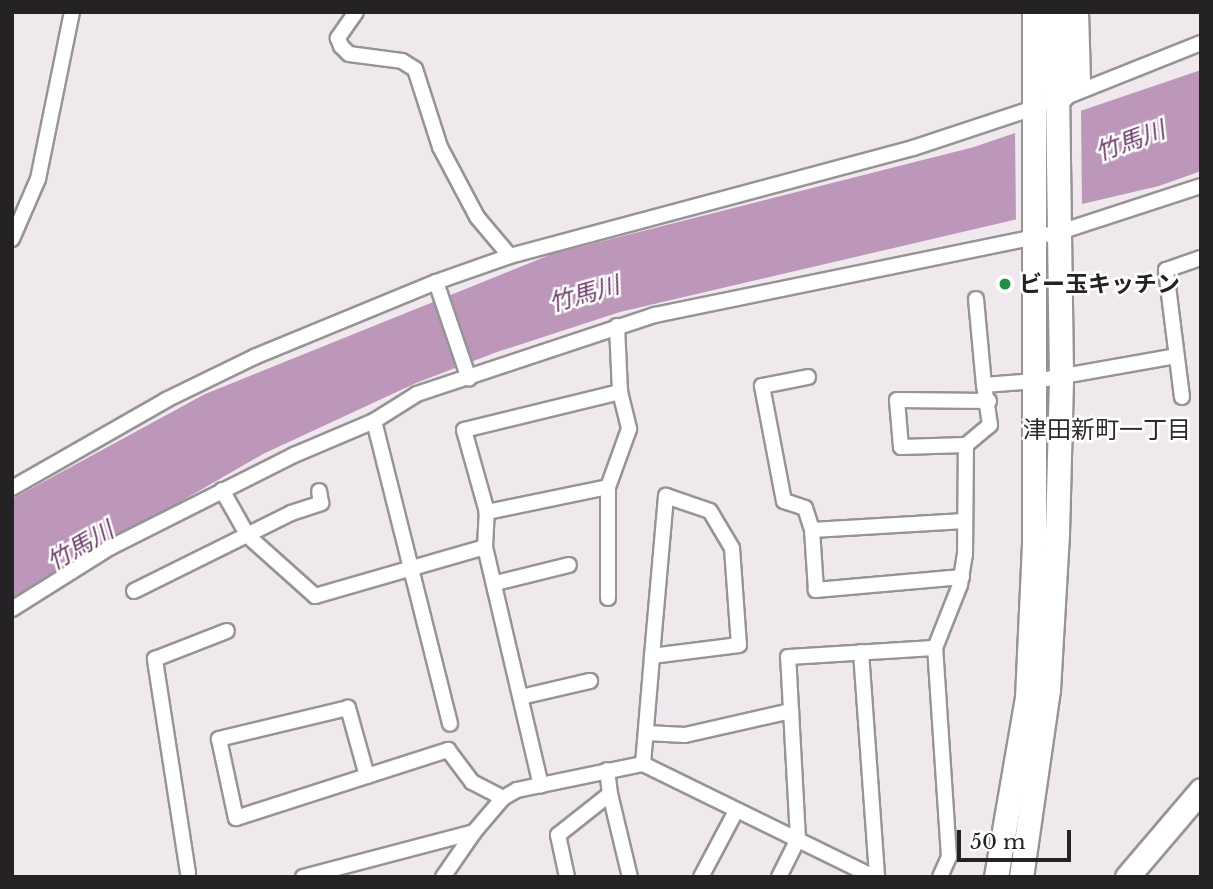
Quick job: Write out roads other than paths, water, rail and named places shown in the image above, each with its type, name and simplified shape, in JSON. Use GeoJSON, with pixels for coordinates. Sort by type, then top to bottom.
{"type":"FeatureCollection","features":[{"type":"Feature","properties":{"kind":"main road"},"geometry":{"type":"LineString","coordinates":[[1023,12],[1024,70],[1034,114]]}},
{"type":"Feature","properties":{"kind":"main road"},"geometry":{"type":"LineString","coordinates":[[996,877],[1027,698],[1036,381],[1034,12]]}},
{"type":"Feature","properties":{"kind":"main road"},"geometry":{"type":"LineString","coordinates":[[1021,877],[1048,690],[1061,375],[1056,12]]}},
{"type":"Feature","properties":{"kind":"main road"},"geometry":{"type":"LineString","coordinates":[[1057,106],[1077,79],[1076,12]]}},
{"type":"Feature","properties":{"kind":"main road"},"geometry":{"type":"LineString","coordinates":[[1127,877],[1201,790]]}},
{"type":"Feature","properties":{"kind":"street"},"geometry":{"type":"LineString","coordinates":[[12,239],[38,179],[72,12]]}},
{"type":"Feature","properties":{"kind":"street"},"geometry":{"type":"LineString","coordinates":[[356,12],[338,38],[341,46],[349,54],[402,61],[415,69],[440,147],[477,217],[510,256]]}},
{"type":"Feature","properties":{"kind":"street"},"geometry":{"type":"LineString","coordinates":[[12,488],[241,363],[436,282],[510,256],[1034,114],[1201,43]]}},
{"type":"Feature","properties":{"kind":"street"},"geometry":{"type":"LineString","coordinates":[[12,608],[111,547],[222,490],[374,421],[417,394],[469,379],[526,355],[617,326],[1035,228],[1060,226],[1201,187]]}},
{"type":"Feature","properties":{"kind":"street"},"geometry":{"type":"LineString","coordinates":[[1182,397],[1166,270],[1201,258]]}},
{"type":"Feature","properties":{"kind":"street"},"geometry":{"type":"LineString","coordinates":[[436,282],[469,379]]}},
{"type":"Feature","properties":{"kind":"street"},"geometry":{"type":"LineString","coordinates":[[976,299],[984,385],[989,401],[990,425],[966,445],[901,447],[897,400],[989,401]]}},
{"type":"Feature","properties":{"kind":"street"},"geometry":{"type":"LineString","coordinates":[[608,598],[608,487],[629,429],[620,391],[617,326]]}},
{"type":"Feature","properties":{"kind":"street"},"geometry":{"type":"LineString","coordinates":[[984,385],[1036,381],[1177,356]]}},
{"type":"Feature","properties":{"kind":"street"},"geometry":{"type":"LineString","coordinates":[[808,377],[762,386],[784,501],[804,508],[812,530],[816,590],[962,577]]}},
{"type":"Feature","properties":{"kind":"street"},"geometry":{"type":"LineString","coordinates":[[541,786],[496,583],[485,547],[487,513],[464,430],[620,391]]}},
{"type":"Feature","properties":{"kind":"street"},"geometry":{"type":"LineString","coordinates":[[374,421],[450,724]]}},
{"type":"Feature","properties":{"kind":"street"},"geometry":{"type":"LineString","coordinates":[[940,877],[949,857],[935,648],[962,577],[966,445]]}},
{"type":"Feature","properties":{"kind":"street"},"geometry":{"type":"LineString","coordinates":[[487,513],[608,487]]}},
{"type":"Feature","properties":{"kind":"street"},"geometry":{"type":"LineString","coordinates":[[222,490],[248,536],[315,596],[485,547]]}},
{"type":"Feature","properties":{"kind":"street"},"geometry":{"type":"LineString","coordinates":[[134,591],[321,503],[319,491]]}},
{"type":"Feature","properties":{"kind":"street"},"geometry":{"type":"LineString","coordinates":[[643,764],[654,629],[666,496],[710,511],[732,548],[740,645],[652,656]]}},
{"type":"Feature","properties":{"kind":"street"},"geometry":{"type":"LineString","coordinates":[[812,530],[965,521]]}},
{"type":"Feature","properties":{"kind":"street"},"geometry":{"type":"LineString","coordinates":[[496,583],[569,565]]}},
{"type":"Feature","properties":{"kind":"street"},"geometry":{"type":"LineString","coordinates":[[204,877],[188,875],[155,659],[227,631]]}},
{"type":"Feature","properties":{"kind":"street"},"geometry":{"type":"LineString","coordinates":[[779,877],[798,839],[788,657],[935,648]]}},
{"type":"Feature","properties":{"kind":"street"},"geometry":{"type":"LineString","coordinates":[[443,877],[474,832],[503,798],[517,790],[607,769],[643,764],[875,877],[861,652]]}},
{"type":"Feature","properties":{"kind":"street"},"geometry":{"type":"LineString","coordinates":[[521,697],[590,681]]}},
{"type":"Feature","properties":{"kind":"street"},"geometry":{"type":"LineString","coordinates":[[367,776],[348,708],[219,739],[236,818],[367,776],[447,750],[472,782],[503,798]]}},
{"type":"Feature","properties":{"kind":"street"},"geometry":{"type":"LineString","coordinates":[[646,733],[685,735],[791,711]]}},
{"type":"Feature","properties":{"kind":"street"},"geometry":{"type":"LineString","coordinates":[[607,769],[610,794],[630,877]]}},
{"type":"Feature","properties":{"kind":"street"},"geometry":{"type":"LineString","coordinates":[[566,877],[558,835],[610,794]]}},
{"type":"Feature","properties":{"kind":"street"},"geometry":{"type":"LineString","coordinates":[[701,877],[736,811]]}},
{"type":"Feature","properties":{"kind":"street"},"geometry":{"type":"LineString","coordinates":[[303,877],[347,871],[474,832]]}},
{"type":"Feature","properties":{"kind":"water","name":"竹馬川"},"geometry":{"type":"Polygon","coordinates":[[[1201,70],[1201,171],[1159,186],[620,312],[497,352],[416,383],[263,454],[12,599],[12,499],[205,394],[552,254],[974,147],[1201,70]]]}},
{"type":"Feature","properties":{"kind":"place","name":"ビー玉キッチン"},"geometry":{"type":"Point","coordinates":[1005,284]}},
{"type":"Feature","properties":{"kind":"district","name":"津田新町一丁目"},"geometry":{"type":"Point","coordinates":[1107,430]}}]}
